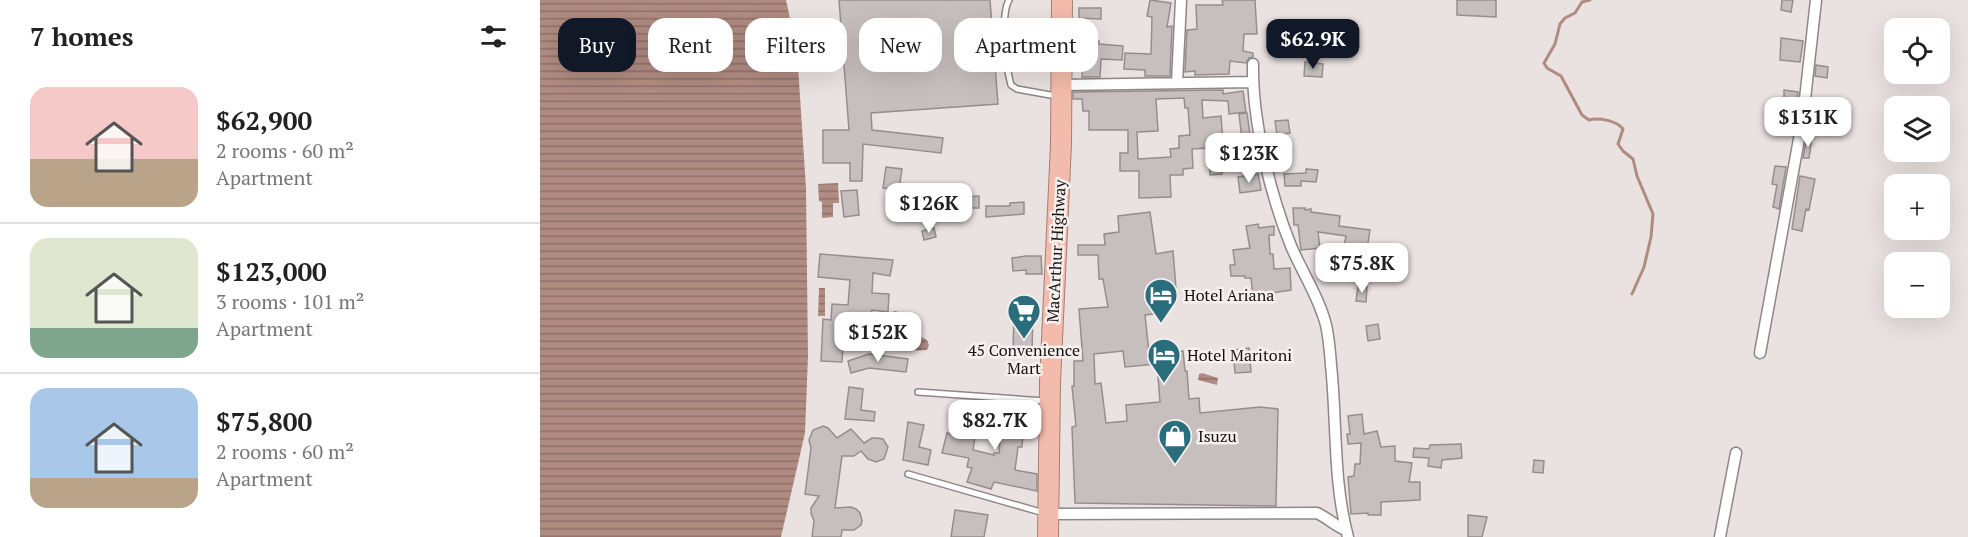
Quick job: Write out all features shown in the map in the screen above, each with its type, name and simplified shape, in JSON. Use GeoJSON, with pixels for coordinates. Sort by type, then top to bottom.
{"type":"FeatureCollection","features":[{"type":"Feature","properties":{"kind":"highway","name":"MacArthur Highway"},"geometry":{"type":"LineString","coordinates":[[1048,537],[1050,402],[1062,91],[1062,0]]}},
{"type":"Feature","properties":{"kind":"street"},"geometry":{"type":"LineString","coordinates":[[1177,83],[1181,0]]}},
{"type":"Feature","properties":{"kind":"street"},"geometry":{"type":"LineString","coordinates":[[1760,353],[1803,117],[1816,0]]}},
{"type":"Feature","properties":{"kind":"street"},"geometry":{"type":"LineString","coordinates":[[1253,64],[1253,82],[1266,166],[1274,195],[1285,230],[1327,326],[1341,494],[1347,533]]}},
{"type":"Feature","properties":{"kind":"street"},"geometry":{"type":"LineString","coordinates":[[1062,91],[1177,83],[1253,82]]}},
{"type":"Feature","properties":{"kind":"street"},"geometry":{"type":"LineString","coordinates":[[1720,537],[1736,453]]}},
{"type":"Feature","properties":{"kind":"street"},"geometry":{"type":"LineString","coordinates":[[1048,514],[1317,513],[1328,518],[1347,533]]}},
{"type":"Feature","properties":{"kind":"lane"},"geometry":{"type":"LineString","coordinates":[[1009,0],[1006,4],[1005,24],[1006,59],[1011,85],[1017,89],[1062,91]]}},
{"type":"Feature","properties":{"kind":"lane"},"geometry":{"type":"LineString","coordinates":[[918,392],[1050,402]]}},
{"type":"Feature","properties":{"kind":"lane"},"geometry":{"type":"LineString","coordinates":[[908,474],[1048,514]]}},
{"type":"Feature","properties":{"kind":"shaded area"},"geometry":{"type":"Polygon","coordinates":[[[540,0],[786,0],[790,18],[745,18],[745,72],[798,72],[806,188],[808,356],[805,433],[781,537],[540,537],[540,0]]]}},
{"type":"Feature","properties":{"kind":"shaded area"},"geometry":{"type":"Polygon","coordinates":[[[838,183],[839,203],[833,203],[833,217],[822,218],[822,202],[819,201],[818,184],[838,183]]]}},
{"type":"Feature","properties":{"kind":"shaded area"},"geometry":{"type":"Polygon","coordinates":[[[819,288],[825,288],[825,316],[818,316],[819,288]]]}},
{"type":"Feature","properties":{"kind":"shaded area"},"geometry":{"type":"Polygon","coordinates":[[[895,311],[908,315],[915,333],[927,340],[929,345],[927,350],[914,350],[906,346],[904,343],[908,333],[907,328],[890,317],[890,314],[895,311]]]}},
{"type":"Feature","properties":{"kind":"shaded area"},"geometry":{"type":"Polygon","coordinates":[[[1199,374],[1218,378],[1217,385],[1198,380],[1199,374]]]}},
{"type":"Feature","properties":{"kind":"building"},"geometry":{"type":"Polygon","coordinates":[[[839,0],[990,0],[991,18],[954,18],[954,72],[996,72],[998,104],[871,113],[872,130],[943,138],[941,153],[863,144],[862,181],[850,181],[850,163],[823,163],[823,130],[849,130],[845,72],[847,72],[847,18],[840,18],[839,0]]]}},
{"type":"Feature","properties":{"kind":"building"},"geometry":{"type":"Polygon","coordinates":[[[1150,0],[1171,3],[1167,27],[1172,26],[1170,76],[1145,76],[1145,70],[1124,69],[1125,53],[1151,54],[1152,17],[1147,16],[1150,0]]]}},
{"type":"Feature","properties":{"kind":"building"},"geometry":{"type":"Polygon","coordinates":[[[1222,0],[1255,0],[1257,34],[1244,34],[1243,51],[1253,53],[1253,57],[1249,58],[1246,63],[1230,61],[1229,74],[1195,75],[1195,71],[1185,72],[1187,30],[1197,29],[1196,5],[1223,5],[1222,0]]]}},
{"type":"Feature","properties":{"kind":"building"},"geometry":{"type":"Polygon","coordinates":[[[1457,0],[1496,0],[1496,17],[1457,15],[1457,0]]]}},
{"type":"Feature","properties":{"kind":"building"},"geometry":{"type":"Polygon","coordinates":[[[1782,0],[1793,0],[1791,12],[1781,10],[1782,0]]]}},
{"type":"Feature","properties":{"kind":"building"},"geometry":{"type":"Polygon","coordinates":[[[1079,8],[1101,8],[1101,19],[1079,18],[1079,8]]]}},
{"type":"Feature","properties":{"kind":"building"},"geometry":{"type":"Polygon","coordinates":[[[1781,38],[1803,41],[1800,62],[1780,60],[1781,38]]]}},
{"type":"Feature","properties":{"kind":"building"},"geometry":{"type":"Polygon","coordinates":[[[1098,41],[1099,44],[1123,46],[1122,60],[1101,59],[1100,77],[1082,77],[1082,72],[1098,72],[1098,41]]]}},
{"type":"Feature","properties":{"kind":"building"},"geometry":{"type":"Polygon","coordinates":[[[1305,62],[1323,64],[1322,77],[1304,76],[1305,62]]]}},
{"type":"Feature","properties":{"kind":"building"},"geometry":{"type":"Polygon","coordinates":[[[1816,65],[1828,67],[1827,78],[1815,76],[1816,65]]]}},
{"type":"Feature","properties":{"kind":"building"},"geometry":{"type":"Polygon","coordinates":[[[1223,90],[1223,94],[1243,91],[1246,112],[1229,114],[1228,101],[1202,100],[1203,118],[1221,116],[1223,142],[1242,140],[1239,114],[1247,113],[1253,155],[1221,158],[1222,174],[1210,175],[1208,148],[1192,149],[1193,168],[1183,169],[1183,175],[1170,175],[1171,197],[1139,198],[1139,171],[1120,171],[1120,153],[1128,153],[1128,130],[1089,130],[1089,111],[1083,111],[1082,99],[1073,99],[1073,92],[1223,90]],[[1184,98],[1156,99],[1158,131],[1137,132],[1138,159],[1171,157],[1170,149],[1179,148],[1179,136],[1190,135],[1188,108],[1185,108],[1184,98]]]}},
{"type":"Feature","properties":{"kind":"building"},"geometry":{"type":"Polygon","coordinates":[[[1784,90],[1798,92],[1797,99],[1784,98],[1784,90]]]}},
{"type":"Feature","properties":{"kind":"building"},"geometry":{"type":"Polygon","coordinates":[[[1825,109],[1834,110],[1832,121],[1824,120],[1825,109]]]}},
{"type":"Feature","properties":{"kind":"building"},"geometry":{"type":"Polygon","coordinates":[[[1288,120],[1290,133],[1277,135],[1275,121],[1288,120]]]}},
{"type":"Feature","properties":{"kind":"building"},"geometry":{"type":"Polygon","coordinates":[[[1779,121],[1788,123],[1786,133],[1777,132],[1779,121]]]}},
{"type":"Feature","properties":{"kind":"building"},"geometry":{"type":"Polygon","coordinates":[[[1807,136],[1812,137],[1809,158],[1803,158],[1807,136]]]}},
{"type":"Feature","properties":{"kind":"building"},"geometry":{"type":"Polygon","coordinates":[[[1775,166],[1786,167],[1779,209],[1773,207],[1777,185],[1772,184],[1775,166]]]}},
{"type":"Feature","properties":{"kind":"building"},"geometry":{"type":"Polygon","coordinates":[[[886,167],[902,169],[899,190],[883,188],[886,167]]]}},
{"type":"Feature","properties":{"kind":"building"},"geometry":{"type":"Polygon","coordinates":[[[1306,169],[1318,170],[1316,182],[1301,181],[1301,186],[1285,186],[1284,174],[1306,173],[1306,169]]]}},
{"type":"Feature","properties":{"kind":"building"},"geometry":{"type":"Polygon","coordinates":[[[1258,174],[1261,190],[1240,193],[1238,177],[1258,174]]]}},
{"type":"Feature","properties":{"kind":"building"},"geometry":{"type":"Polygon","coordinates":[[[1800,176],[1815,179],[1802,231],[1792,229],[1800,176]]]}},
{"type":"Feature","properties":{"kind":"building"},"geometry":{"type":"Polygon","coordinates":[[[857,190],[859,215],[844,217],[841,191],[857,190]]]}},
{"type":"Feature","properties":{"kind":"building"},"geometry":{"type":"Polygon","coordinates":[[[979,196],[979,208],[966,208],[966,197],[979,196]]]}},
{"type":"Feature","properties":{"kind":"building"},"geometry":{"type":"Polygon","coordinates":[[[1024,202],[1024,214],[986,217],[986,206],[1010,206],[1010,203],[1024,202]]]}},
{"type":"Feature","properties":{"kind":"building"},"geometry":{"type":"Polygon","coordinates":[[[1293,208],[1311,209],[1311,212],[1340,216],[1339,226],[1370,230],[1367,249],[1344,246],[1346,236],[1318,232],[1320,248],[1301,250],[1298,225],[1294,225],[1293,208]]]}},
{"type":"Feature","properties":{"kind":"building"},"geometry":{"type":"Polygon","coordinates":[[[1150,212],[1156,254],[1173,251],[1176,288],[1166,289],[1169,312],[1145,315],[1149,353],[1183,351],[1189,399],[1199,398],[1200,413],[1260,407],[1278,409],[1276,506],[1075,503],[1072,427],[1076,426],[1072,386],[1074,386],[1074,361],[1083,361],[1079,309],[1108,307],[1103,279],[1099,279],[1098,255],[1078,255],[1078,245],[1105,245],[1104,234],[1119,232],[1118,216],[1150,212]],[[1123,351],[1094,354],[1095,384],[1101,383],[1106,423],[1127,421],[1126,405],[1160,402],[1157,364],[1125,367],[1123,351]]]}},
{"type":"Feature","properties":{"kind":"building"},"geometry":{"type":"Polygon","coordinates":[[[1258,224],[1259,228],[1274,226],[1274,235],[1269,235],[1270,254],[1273,254],[1274,269],[1290,268],[1291,290],[1253,296],[1251,278],[1231,276],[1230,265],[1235,265],[1233,250],[1250,248],[1246,226],[1258,224]]]}},
{"type":"Feature","properties":{"kind":"building"},"geometry":{"type":"Polygon","coordinates":[[[934,228],[936,237],[924,240],[922,231],[934,228]]]}},
{"type":"Feature","properties":{"kind":"building"},"geometry":{"type":"Polygon","coordinates":[[[820,254],[893,260],[890,276],[873,273],[872,293],[889,294],[888,312],[872,310],[870,332],[844,330],[842,362],[821,361],[823,319],[831,320],[832,304],[848,305],[850,280],[818,277],[820,254]]]}},
{"type":"Feature","properties":{"kind":"building"},"geometry":{"type":"Polygon","coordinates":[[[1041,256],[1042,274],[1026,274],[1026,270],[1013,271],[1012,258],[1041,256]]]}},
{"type":"Feature","properties":{"kind":"building"},"geometry":{"type":"Polygon","coordinates":[[[1358,286],[1367,287],[1366,302],[1356,301],[1358,286]]]}},
{"type":"Feature","properties":{"kind":"building"},"geometry":{"type":"Polygon","coordinates":[[[1014,307],[1033,307],[1032,356],[1013,356],[1014,307]]]}},
{"type":"Feature","properties":{"kind":"building"},"geometry":{"type":"Polygon","coordinates":[[[1378,324],[1380,339],[1368,341],[1366,326],[1378,324]]]}},
{"type":"Feature","properties":{"kind":"building"},"geometry":{"type":"Polygon","coordinates":[[[1249,348],[1251,372],[1235,373],[1233,350],[1249,348]]]}},
{"type":"Feature","properties":{"kind":"building"},"geometry":{"type":"Polygon","coordinates":[[[869,354],[908,359],[906,372],[869,368],[851,373],[848,361],[869,354]]]}},
{"type":"Feature","properties":{"kind":"building"},"geometry":{"type":"Polygon","coordinates":[[[849,387],[863,389],[861,410],[875,412],[874,421],[845,419],[849,387]]]}},
{"type":"Feature","properties":{"kind":"building"},"geometry":{"type":"Polygon","coordinates":[[[1001,406],[1025,408],[1022,447],[1018,447],[1015,470],[1037,474],[1037,491],[994,482],[991,489],[967,482],[972,468],[967,467],[969,458],[942,453],[947,433],[975,437],[973,450],[994,455],[994,453],[999,453],[1000,436],[970,433],[972,418],[1000,421],[1001,406]]]}},
{"type":"Feature","properties":{"kind":"building"},"geometry":{"type":"Polygon","coordinates":[[[1362,414],[1364,434],[1377,431],[1381,447],[1395,446],[1395,461],[1412,463],[1409,482],[1420,482],[1420,500],[1381,502],[1381,515],[1351,514],[1348,477],[1354,476],[1355,464],[1360,464],[1361,443],[1348,444],[1347,434],[1350,434],[1348,416],[1362,414]]]}},
{"type":"Feature","properties":{"kind":"building"},"geometry":{"type":"Polygon","coordinates":[[[908,422],[924,425],[919,447],[931,450],[928,465],[903,460],[908,422]]]}},
{"type":"Feature","properties":{"kind":"building"},"geometry":{"type":"Polygon","coordinates":[[[823,426],[837,438],[851,429],[864,443],[872,438],[883,439],[888,447],[884,459],[876,462],[868,459],[861,451],[854,456],[842,456],[835,508],[856,509],[862,521],[861,525],[854,530],[842,530],[841,537],[812,537],[814,521],[811,508],[819,496],[805,494],[811,448],[809,440],[813,430],[823,426]]]}},
{"type":"Feature","properties":{"kind":"building"},"geometry":{"type":"Polygon","coordinates":[[[1461,444],[1462,458],[1442,460],[1441,468],[1428,466],[1429,458],[1413,457],[1414,448],[1429,449],[1430,445],[1461,444]]]}},
{"type":"Feature","properties":{"kind":"building"},"geometry":{"type":"Polygon","coordinates":[[[1534,460],[1544,461],[1543,473],[1533,472],[1534,460]]]}},
{"type":"Feature","properties":{"kind":"building"},"geometry":{"type":"Polygon","coordinates":[[[955,510],[988,515],[984,537],[951,537],[955,510]]]}},
{"type":"Feature","properties":{"kind":"building"},"geometry":{"type":"Polygon","coordinates":[[[1468,515],[1487,517],[1482,537],[1468,537],[1468,515]]]}},
{"type":"Feature","properties":{"kind":"waterway"},"geometry":{"type":"LineString","coordinates":[[1590,0],[1582,2],[1575,13],[1565,18],[1560,24],[1555,44],[1544,63],[1547,68],[1561,76],[1582,115],[1589,120],[1608,120],[1623,129],[1618,144],[1633,159],[1637,176],[1653,214],[1651,237],[1644,267],[1632,294]]}},
{"type":"Feature","properties":{"kind":"place","name":"Hotel Ariana"},"geometry":{"type":"Point","coordinates":[1161,324]}},
{"type":"Feature","properties":{"kind":"place","name":"45 Convenience Mart"},"geometry":{"type":"Point","coordinates":[1024,340]}},
{"type":"Feature","properties":{"kind":"place","name":"Hotel Maritoni"},"geometry":{"type":"Point","coordinates":[1164,384]}},
{"type":"Feature","properties":{"kind":"place","name":"Isuzu"},"geometry":{"type":"Point","coordinates":[1175,465]}}]}
